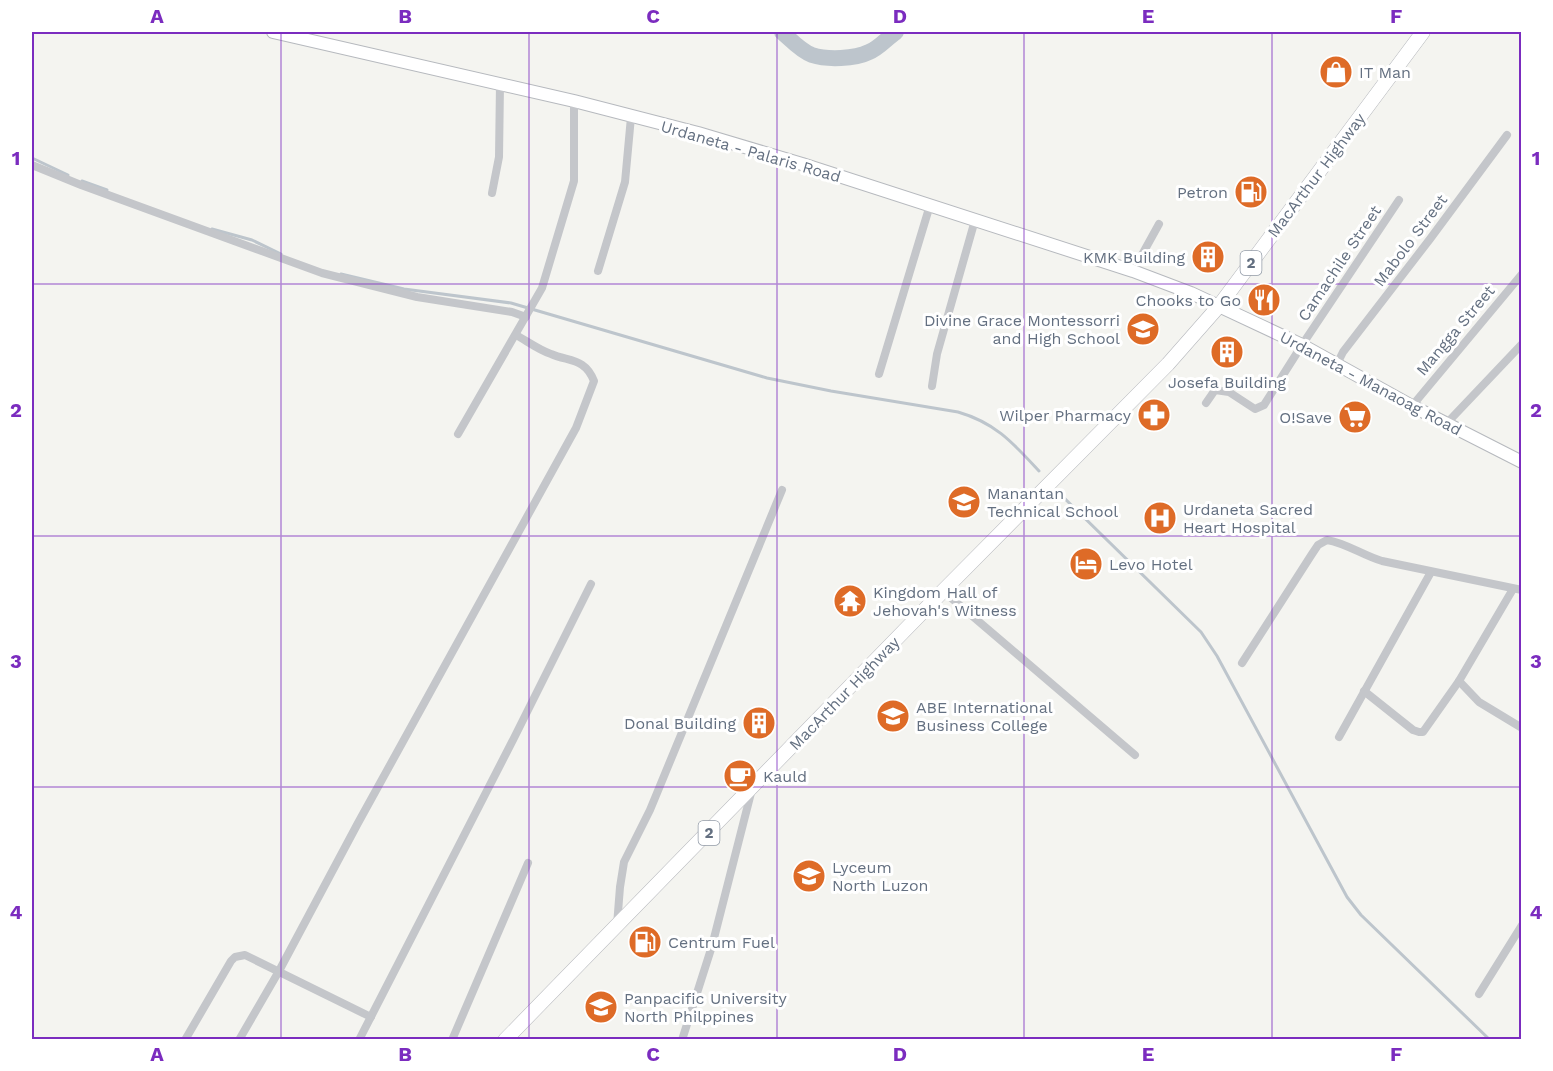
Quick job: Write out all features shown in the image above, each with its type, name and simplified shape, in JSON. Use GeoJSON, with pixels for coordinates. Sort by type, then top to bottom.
{"type":"FeatureCollection","features":[{"type":"Feature","properties":{"kind":"main road","name":"Urdaneta - Palaris Road"},"geometry":{"type":"LineString","coordinates":[[273,32],[574,101],[698,133],[1133,271],[1219,306]]}},
{"type":"Feature","properties":{"kind":"main road","name":"MacArthur Highway"},"geometry":{"type":"LineString","coordinates":[[505,1040],[1168,364],[1219,306],[1423,32]]}},
{"type":"Feature","properties":{"kind":"main road","name":"Urdaneta - Manaoag Road"},"geometry":{"type":"LineString","coordinates":[[1219,306],[1302,345],[1412,406],[1521,462]]}},
{"type":"Feature","properties":{"kind":"street"},"geometry":{"type":"LineString","coordinates":[[492,193],[499,157],[500,84]]}},
{"type":"Feature","properties":{"kind":"street"},"geometry":{"type":"LineString","coordinates":[[458,434],[538,296],[574,181],[574,101]]}},
{"type":"Feature","properties":{"kind":"street"},"geometry":{"type":"LineString","coordinates":[[598,272],[626,182],[631,117]]}},
{"type":"Feature","properties":{"kind":"street","name":"Mabolo Street"},"geometry":{"type":"LineString","coordinates":[[1337,364],[1343,352],[1507,135]]}},
{"type":"Feature","properties":{"kind":"street"},"geometry":{"type":"LineString","coordinates":[[32,165],[92,190],[322,273],[417,297],[527,315]]}},
{"type":"Feature","properties":{"kind":"street","name":"Camachile Street"},"geometry":{"type":"LineString","coordinates":[[1206,403],[1215,390],[1222,390],[1255,409],[1261,407],[1399,200]]}},
{"type":"Feature","properties":{"kind":"street"},"geometry":{"type":"LineString","coordinates":[[879,374],[930,205]]}},
{"type":"Feature","properties":{"kind":"street"},"geometry":{"type":"LineString","coordinates":[[932,386],[937,354],[975,220]]}},
{"type":"Feature","properties":{"kind":"street"},"geometry":{"type":"LineString","coordinates":[[1133,271],[1160,224]]}},
{"type":"Feature","properties":{"kind":"street","name":"Mangga Street"},"geometry":{"type":"LineString","coordinates":[[1412,406],[1521,274]]}},
{"type":"Feature","properties":{"kind":"street"},"geometry":{"type":"LineString","coordinates":[[239,1040],[576,428],[594,381],[590,370],[576,361],[551,354],[516,335]]}},
{"type":"Feature","properties":{"kind":"street"},"geometry":{"type":"LineString","coordinates":[[1447,423],[1521,344]]}},
{"type":"Feature","properties":{"kind":"street"},"geometry":{"type":"LineString","coordinates":[[617,926],[624,862],[654,799],[782,490]]}},
{"type":"Feature","properties":{"kind":"street"},"geometry":{"type":"LineString","coordinates":[[1242,663],[1312,554],[1323,541],[1337,542],[1382,561],[1517,589],[1425,730],[1419,732],[1364,691]]}},
{"type":"Feature","properties":{"kind":"street"},"geometry":{"type":"LineString","coordinates":[[1339,736],[1431,572]]}},
{"type":"Feature","properties":{"kind":"street"},"geometry":{"type":"LineString","coordinates":[[359,1040],[591,584]]}},
{"type":"Feature","properties":{"kind":"street"},"geometry":{"type":"LineString","coordinates":[[943,591],[1135,755]]}},
{"type":"Feature","properties":{"kind":"street"},"geometry":{"type":"LineString","coordinates":[[1459,681],[1479,702],[1521,728]]}},
{"type":"Feature","properties":{"kind":"street"},"geometry":{"type":"LineString","coordinates":[[682,1040],[712,946],[752,788]]}},
{"type":"Feature","properties":{"kind":"street"},"geometry":{"type":"LineString","coordinates":[[452,1040],[528,863]]}},
{"type":"Feature","properties":{"kind":"street"},"geometry":{"type":"LineString","coordinates":[[1479,994],[1520,928]]}},
{"type":"Feature","properties":{"kind":"street"},"geometry":{"type":"LineString","coordinates":[[185,1040],[223,973],[235,957],[245,955],[371,1017]]}},
{"type":"Feature","properties":{"kind":"waterway"},"geometry":{"type":"LineString","coordinates":[[782,32],[808,53],[818,57],[833,58],[856,56],[869,52],[896,32]]}},
{"type":"Feature","properties":{"kind":"waterway"},"geometry":{"type":"LineString","coordinates":[[32,158],[68,175]]}},
{"type":"Feature","properties":{"kind":"waterway"},"geometry":{"type":"LineString","coordinates":[[82,181],[107,190]]}},
{"type":"Feature","properties":{"kind":"waterway"},"geometry":{"type":"LineString","coordinates":[[212,229],[252,240],[281,254]]}},
{"type":"Feature","properties":{"kind":"waterway"},"geometry":{"type":"LineString","coordinates":[[341,274],[404,289],[511,303],[767,378],[958,412],[983,422],[1003,435],[1039,471]]}},
{"type":"Feature","properties":{"kind":"waterway"},"geometry":{"type":"LineString","coordinates":[[1057,491],[1201,632],[1217,656],[1347,897],[1361,915],[1490,1040]]}},
{"type":"Feature","properties":{"kind":"place","name":"IT Man"},"geometry":{"type":"Point","coordinates":[1336,72]}},
{"type":"Feature","properties":{"kind":"place","name":"Petron"},"geometry":{"type":"Point","coordinates":[1251,192]}},
{"type":"Feature","properties":{"kind":"place","name":"KMK Building"},"geometry":{"type":"Point","coordinates":[1208,257]}},
{"type":"Feature","properties":{"kind":"place","name":"Chooks to Go"},"geometry":{"type":"Point","coordinates":[1264,300]}},
{"type":"Feature","properties":{"kind":"place","name":"Divine Grace Montessorri and High School"},"geometry":{"type":"Point","coordinates":[1143,329]}},
{"type":"Feature","properties":{"kind":"place","name":"Josefa Building"},"geometry":{"type":"Point","coordinates":[1227,352]}},
{"type":"Feature","properties":{"kind":"place","name":"Wilper Pharmacy"},"geometry":{"type":"Point","coordinates":[1154,415]}},
{"type":"Feature","properties":{"kind":"place","name":"O!Save"},"geometry":{"type":"Point","coordinates":[1355,417]}},
{"type":"Feature","properties":{"kind":"place","name":"Manantan Technical School"},"geometry":{"type":"Point","coordinates":[964,502]}},
{"type":"Feature","properties":{"kind":"place","name":"Urdaneta Sacred Heart Hospital"},"geometry":{"type":"Point","coordinates":[1160,518]}},
{"type":"Feature","properties":{"kind":"place","name":"Levo Hotel"},"geometry":{"type":"Point","coordinates":[1086,564]}},
{"type":"Feature","properties":{"kind":"place","name":"Kingdom Hall of Jehovah's Witness"},"geometry":{"type":"Point","coordinates":[850,601]}},
{"type":"Feature","properties":{"kind":"place","name":"ABE International Business College"},"geometry":{"type":"Point","coordinates":[893,716]}},
{"type":"Feature","properties":{"kind":"place","name":"Donal Building"},"geometry":{"type":"Point","coordinates":[759,723]}},
{"type":"Feature","properties":{"kind":"place","name":"Kauld"},"geometry":{"type":"Point","coordinates":[740,776]}},
{"type":"Feature","properties":{"kind":"place","name":"Lyceum North Luzon"},"geometry":{"type":"Point","coordinates":[809,876]}},
{"type":"Feature","properties":{"kind":"place","name":"Centrum Fuel"},"geometry":{"type":"Point","coordinates":[645,942]}},
{"type":"Feature","properties":{"kind":"place","name":"Panpacific University North Philppines"},"geometry":{"type":"Point","coordinates":[601,1007]}}]}
